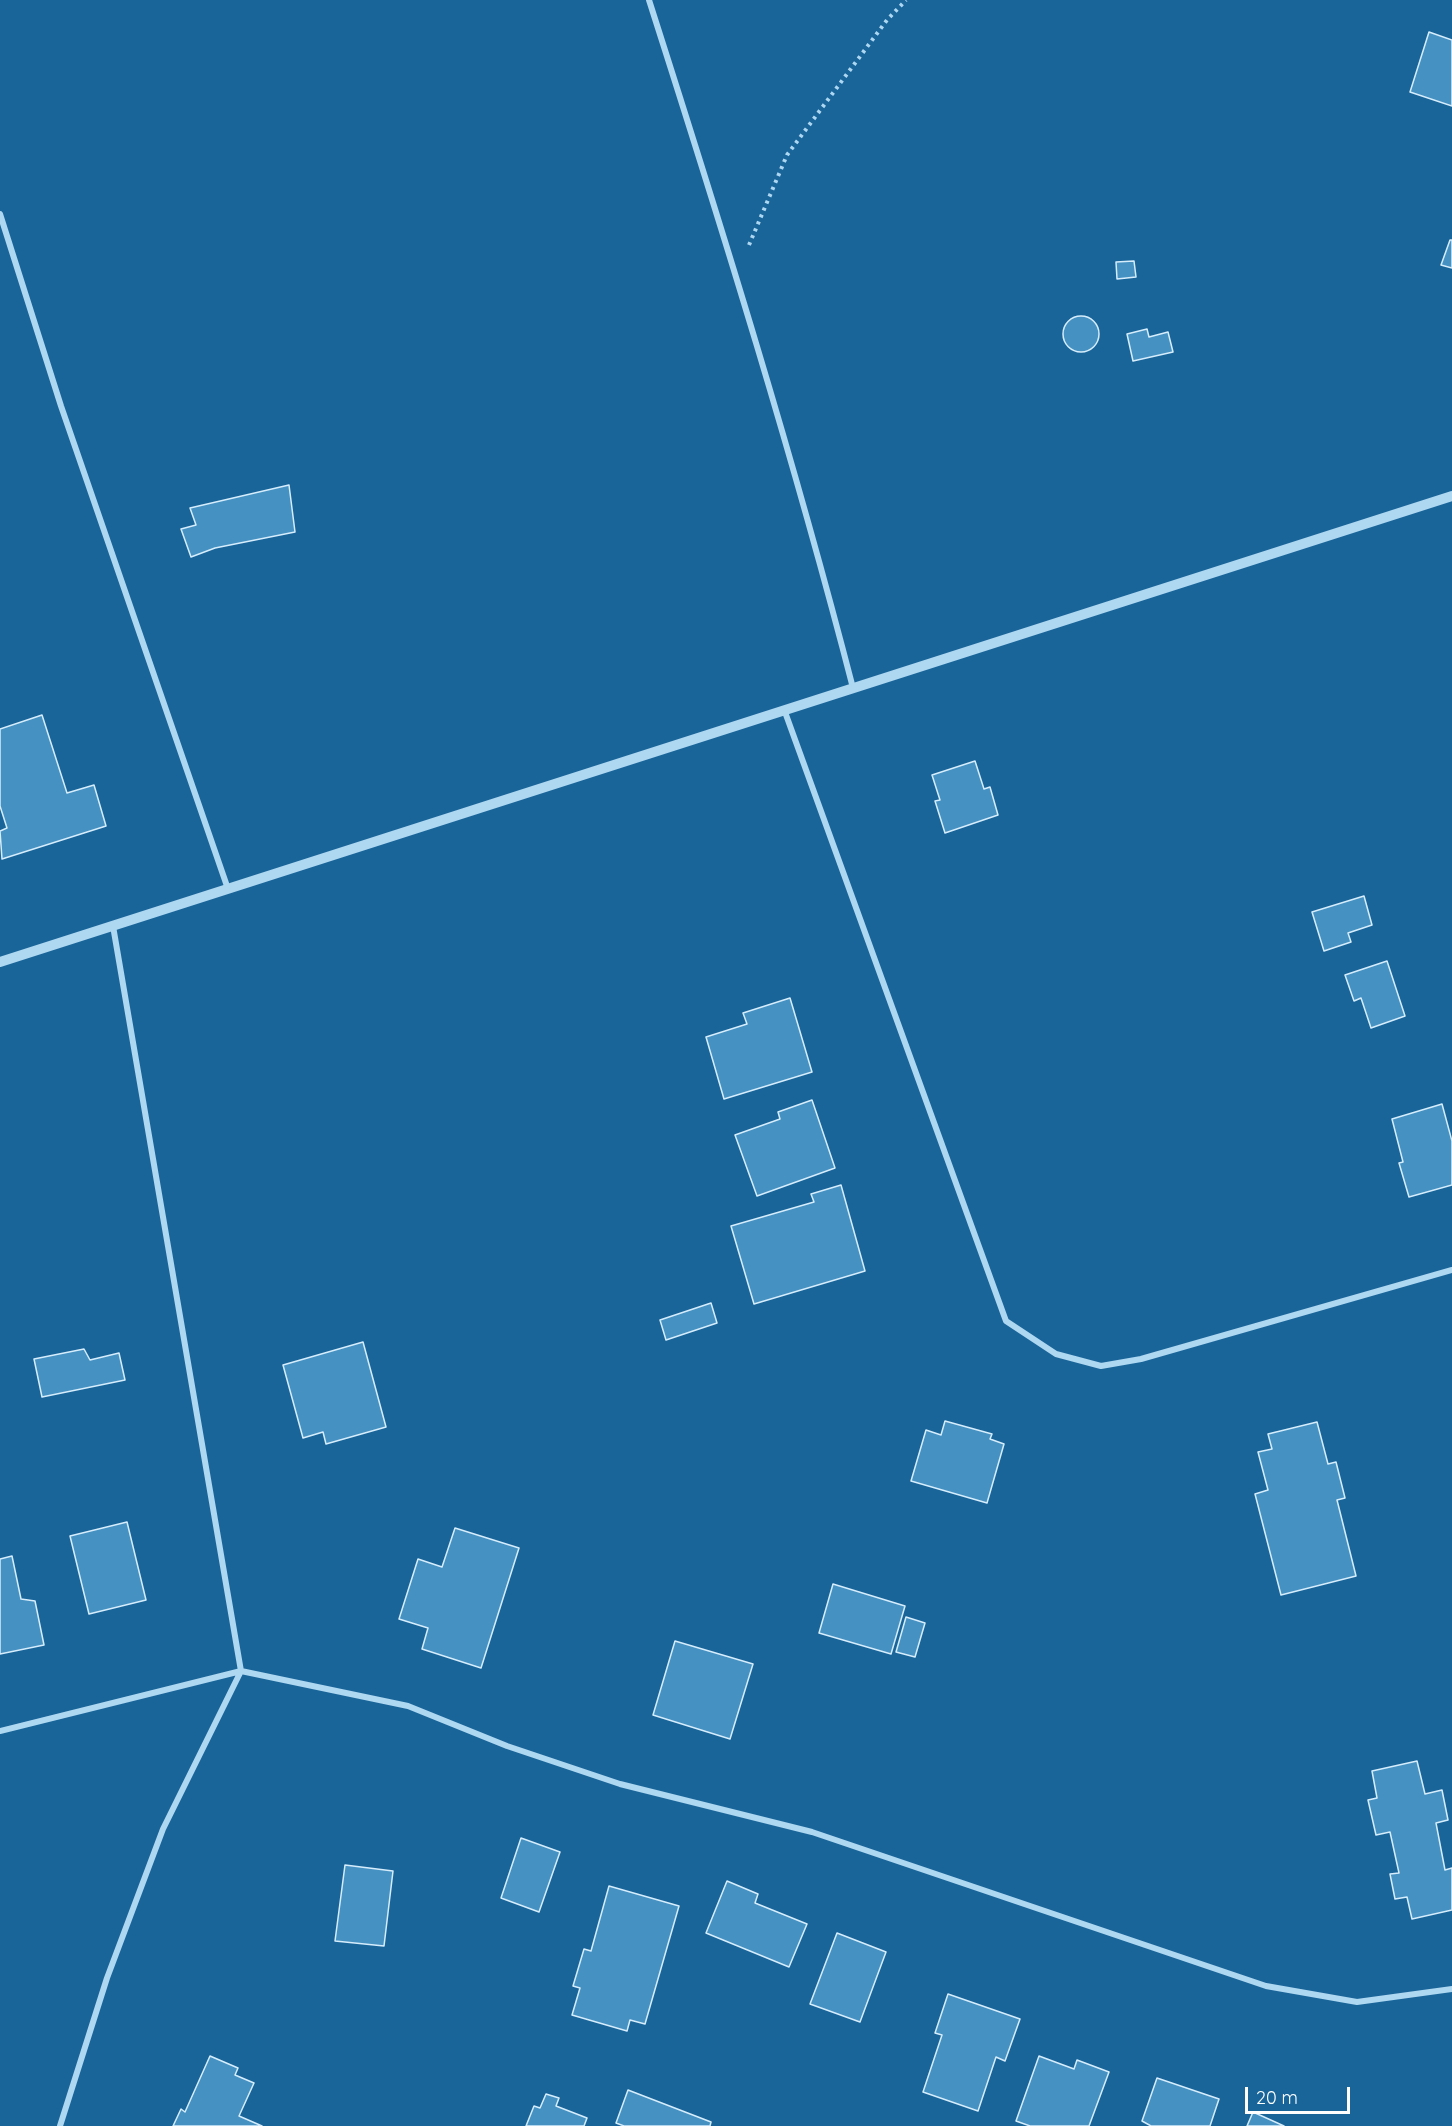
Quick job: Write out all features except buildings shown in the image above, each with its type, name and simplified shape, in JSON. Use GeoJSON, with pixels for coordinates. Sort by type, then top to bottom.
{"type":"FeatureCollection","features":[{"type":"Feature","properties":{"kind":"street"},"geometry":{"type":"LineString","coordinates":[[649,0],[737,275],[814,538],[853,688]]}},
{"type":"Feature","properties":{"kind":"street"},"geometry":{"type":"LineString","coordinates":[[0,214],[61,406],[228,889]]}},
{"type":"Feature","properties":{"kind":"street"},"geometry":{"type":"LineString","coordinates":[[0,962],[785,712],[853,688],[1452,496]]}},
{"type":"Feature","properties":{"kind":"street"},"geometry":{"type":"LineString","coordinates":[[785,712],[1006,1321],[1056,1354],[1101,1366],[1141,1359],[1452,1270]]}},
{"type":"Feature","properties":{"kind":"street"},"geometry":{"type":"LineString","coordinates":[[60,2126],[107,1978],[162,1829],[241,1671],[113,926]]}},
{"type":"Feature","properties":{"kind":"street"},"geometry":{"type":"LineString","coordinates":[[0,1731],[241,1671],[408,1706],[507,1746],[620,1784],[812,1832],[1266,1986],[1357,2002],[1452,1989]]}},
{"type":"Feature","properties":{"kind":"path"},"geometry":{"type":"LineString","coordinates":[[737,275],[787,155],[887,20],[906,0]]}}]}
